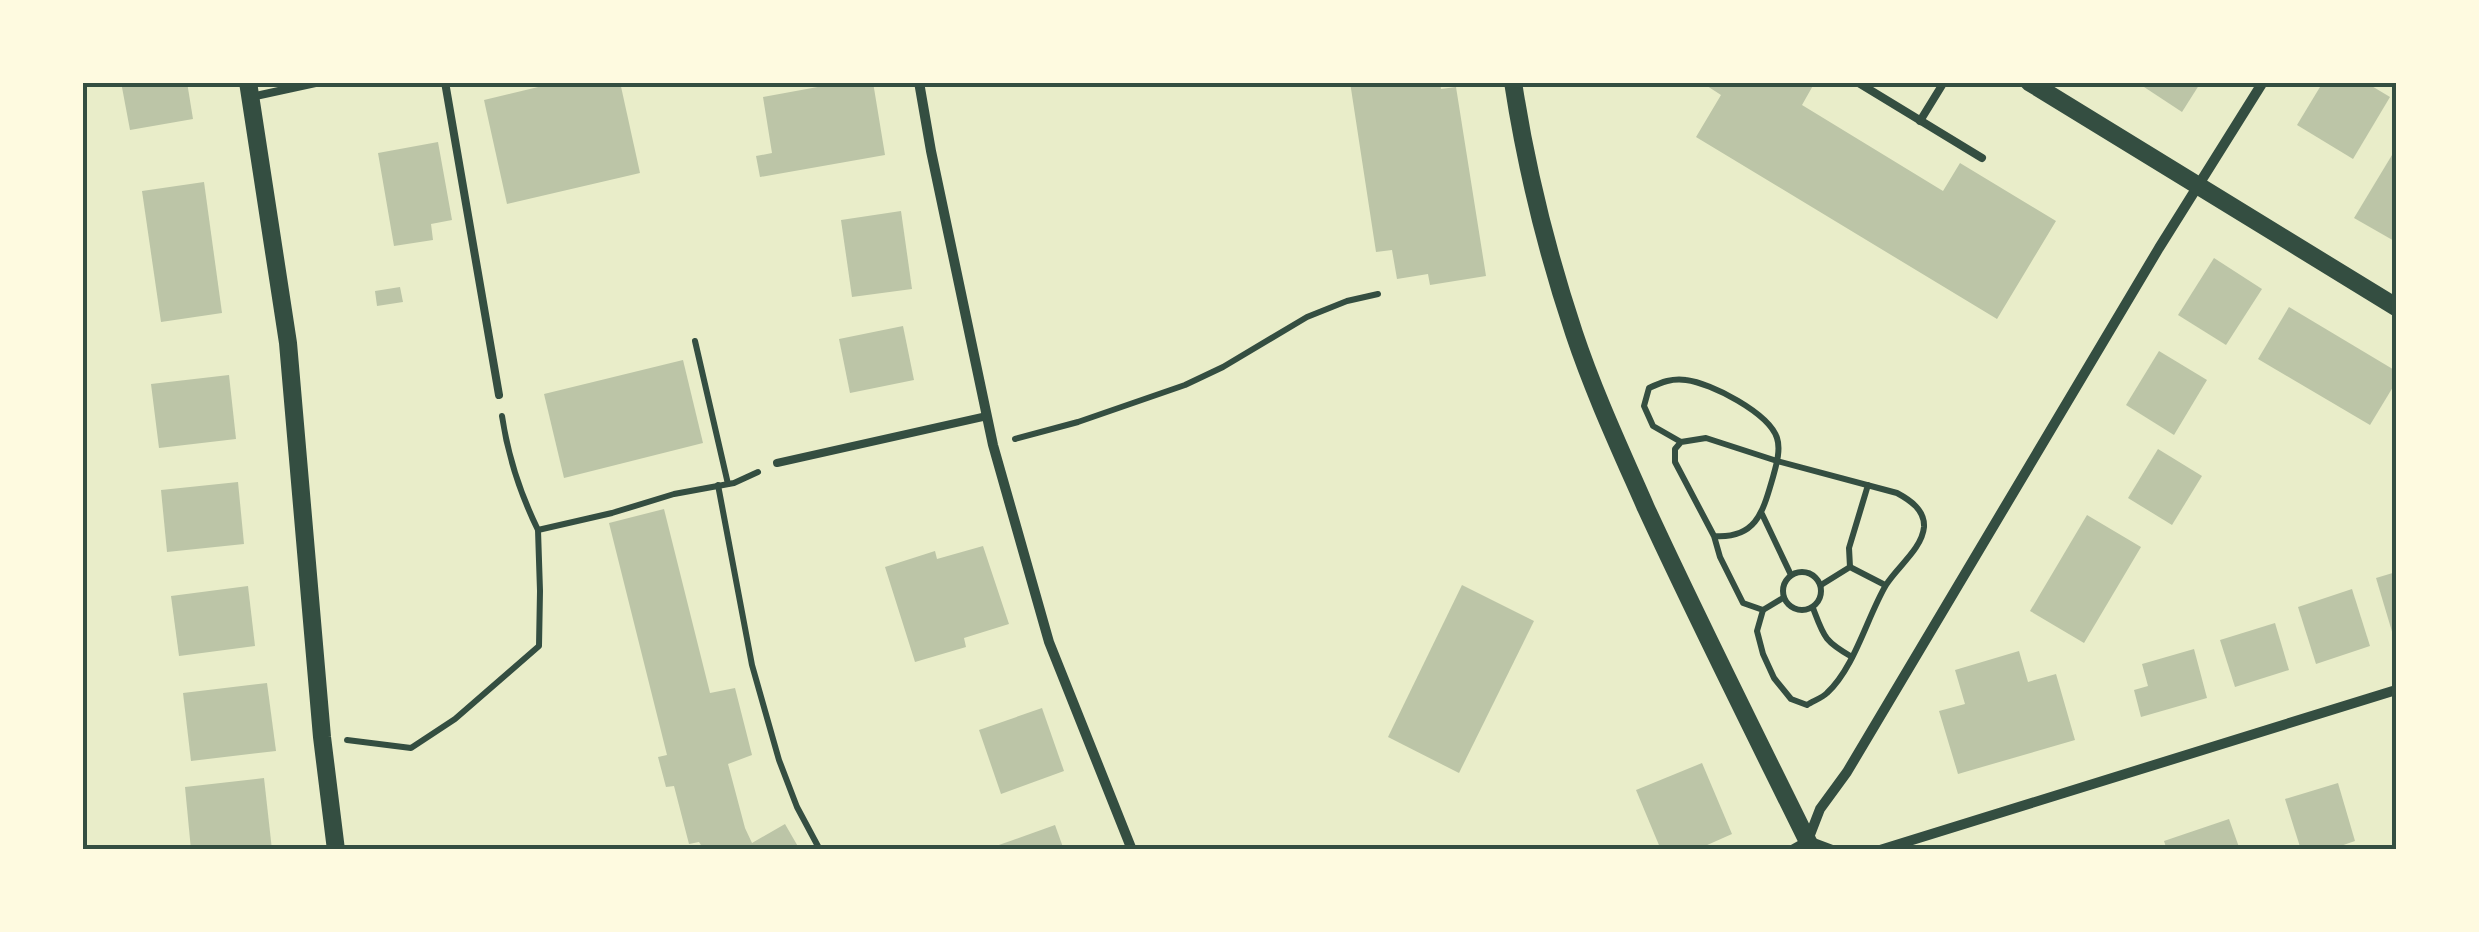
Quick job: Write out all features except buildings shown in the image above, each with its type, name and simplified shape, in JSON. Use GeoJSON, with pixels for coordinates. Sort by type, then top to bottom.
{"type":"FeatureCollection","features":[{"type":"Feature","properties":{"kind":"street"},"geometry":{"type":"LineString","coordinates":[[919,82],[993,444],[1050,642],[1132,850]]}},
{"type":"Feature","properties":{"kind":"street"},"geometry":{"type":"LineString","coordinates":[[1513,82],[1536,195],[1574,335],[1615,438],[1804,847]]}},
{"type":"Feature","properties":{"kind":"street"},"geometry":{"type":"LineString","coordinates":[[2029,82],[2396,306]]}},
{"type":"Feature","properties":{"kind":"street"},"geometry":{"type":"LineString","coordinates":[[1804,847],[1820,809],[1847,772],[2263,82]]}},
{"type":"Feature","properties":{"kind":"street"},"geometry":{"type":"LineString","coordinates":[[249,90],[288,342],[322,737],[336,850]]}},
{"type":"Feature","properties":{"kind":"street"},"geometry":{"type":"LineString","coordinates":[[1880,850],[2396,690]]}},
{"type":"Feature","properties":{"kind":"street"},"geometry":{"type":"LineString","coordinates":[[1804,847],[1832,850]]}},
{"type":"Feature","properties":{"kind":"lane"},"geometry":{"type":"LineString","coordinates":[[249,90],[320,82]]}},
{"type":"Feature","properties":{"kind":"lane"},"geometry":{"type":"LineString","coordinates":[[445,82],[499,395]]}},
{"type":"Feature","properties":{"kind":"lane"},"geometry":{"type":"LineString","coordinates":[[1856,82],[1982,158]]}},
{"type":"Feature","properties":{"kind":"lane"},"geometry":{"type":"LineString","coordinates":[[1920,121],[1944,82]]}},
{"type":"Feature","properties":{"kind":"lane"},"geometry":{"type":"LineString","coordinates":[[777,463],[986,416]]}},
{"type":"Feature","properties":{"kind":"path"},"geometry":{"type":"LineString","coordinates":[[993,444],[1078,422],[1185,385],[1306,318],[1347,301],[1378,294]]}},
{"type":"Feature","properties":{"kind":"path"},"geometry":{"type":"LineString","coordinates":[[695,341],[728,484]]}},
{"type":"Feature","properties":{"kind":"path"},"geometry":{"type":"LineString","coordinates":[[1714,536],[1738,533],[1752,526],[1762,514],[1777,461],[1777,438],[1762,416],[1719,390],[1689,380],[1666,380],[1648,388],[1644,406],[1653,426],[1682,442],[1706,438],[1777,461],[1897,493],[1912,501],[1921,513],[1924,528],[1918,543],[1886,585],[1852,657],[1827,694],[1807,705],[1790,699],[1774,678],[1757,631],[1764,610],[1784,598]]}},
{"type":"Feature","properties":{"kind":"path"},"geometry":{"type":"LineString","coordinates":[[322,737],[412,748],[455,719],[539,646],[538,530],[520,491],[499,395]]}},
{"type":"Feature","properties":{"kind":"path"},"geometry":{"type":"LineString","coordinates":[[1682,442],[1676,449],[1675,462],[1714,536],[1720,557],[1743,602],[1764,610]]}},
{"type":"Feature","properties":{"kind":"path"},"geometry":{"type":"LineString","coordinates":[[538,530],[728,484],[777,463]]}},
{"type":"Feature","properties":{"kind":"path"},"geometry":{"type":"LineString","coordinates":[[718,485],[752,665],[785,776],[820,850]]}},
{"type":"Feature","properties":{"kind":"path"},"geometry":{"type":"LineString","coordinates":[[1850,567],[1849,548],[1868,485]]}},
{"type":"Feature","properties":{"kind":"path"},"geometry":{"type":"LineString","coordinates":[[1762,514],[1791,575]]}},
{"type":"Feature","properties":{"kind":"path"},"geometry":{"type":"LineString","coordinates":[[1820,585],[1850,567]]}},
{"type":"Feature","properties":{"kind":"path"},"geometry":{"type":"LineString","coordinates":[[1850,567],[1886,585]]}},
{"type":"Feature","properties":{"kind":"path"},"geometry":{"type":"LineString","coordinates":[[1808,573],[1820,585],[1821,598],[1808,610],[1796,610],[1784,598],[1784,586],[1791,575],[1808,573]]}},
{"type":"Feature","properties":{"kind":"path"},"geometry":{"type":"LineString","coordinates":[[1813,608],[1824,636],[1852,657]]}}]}
